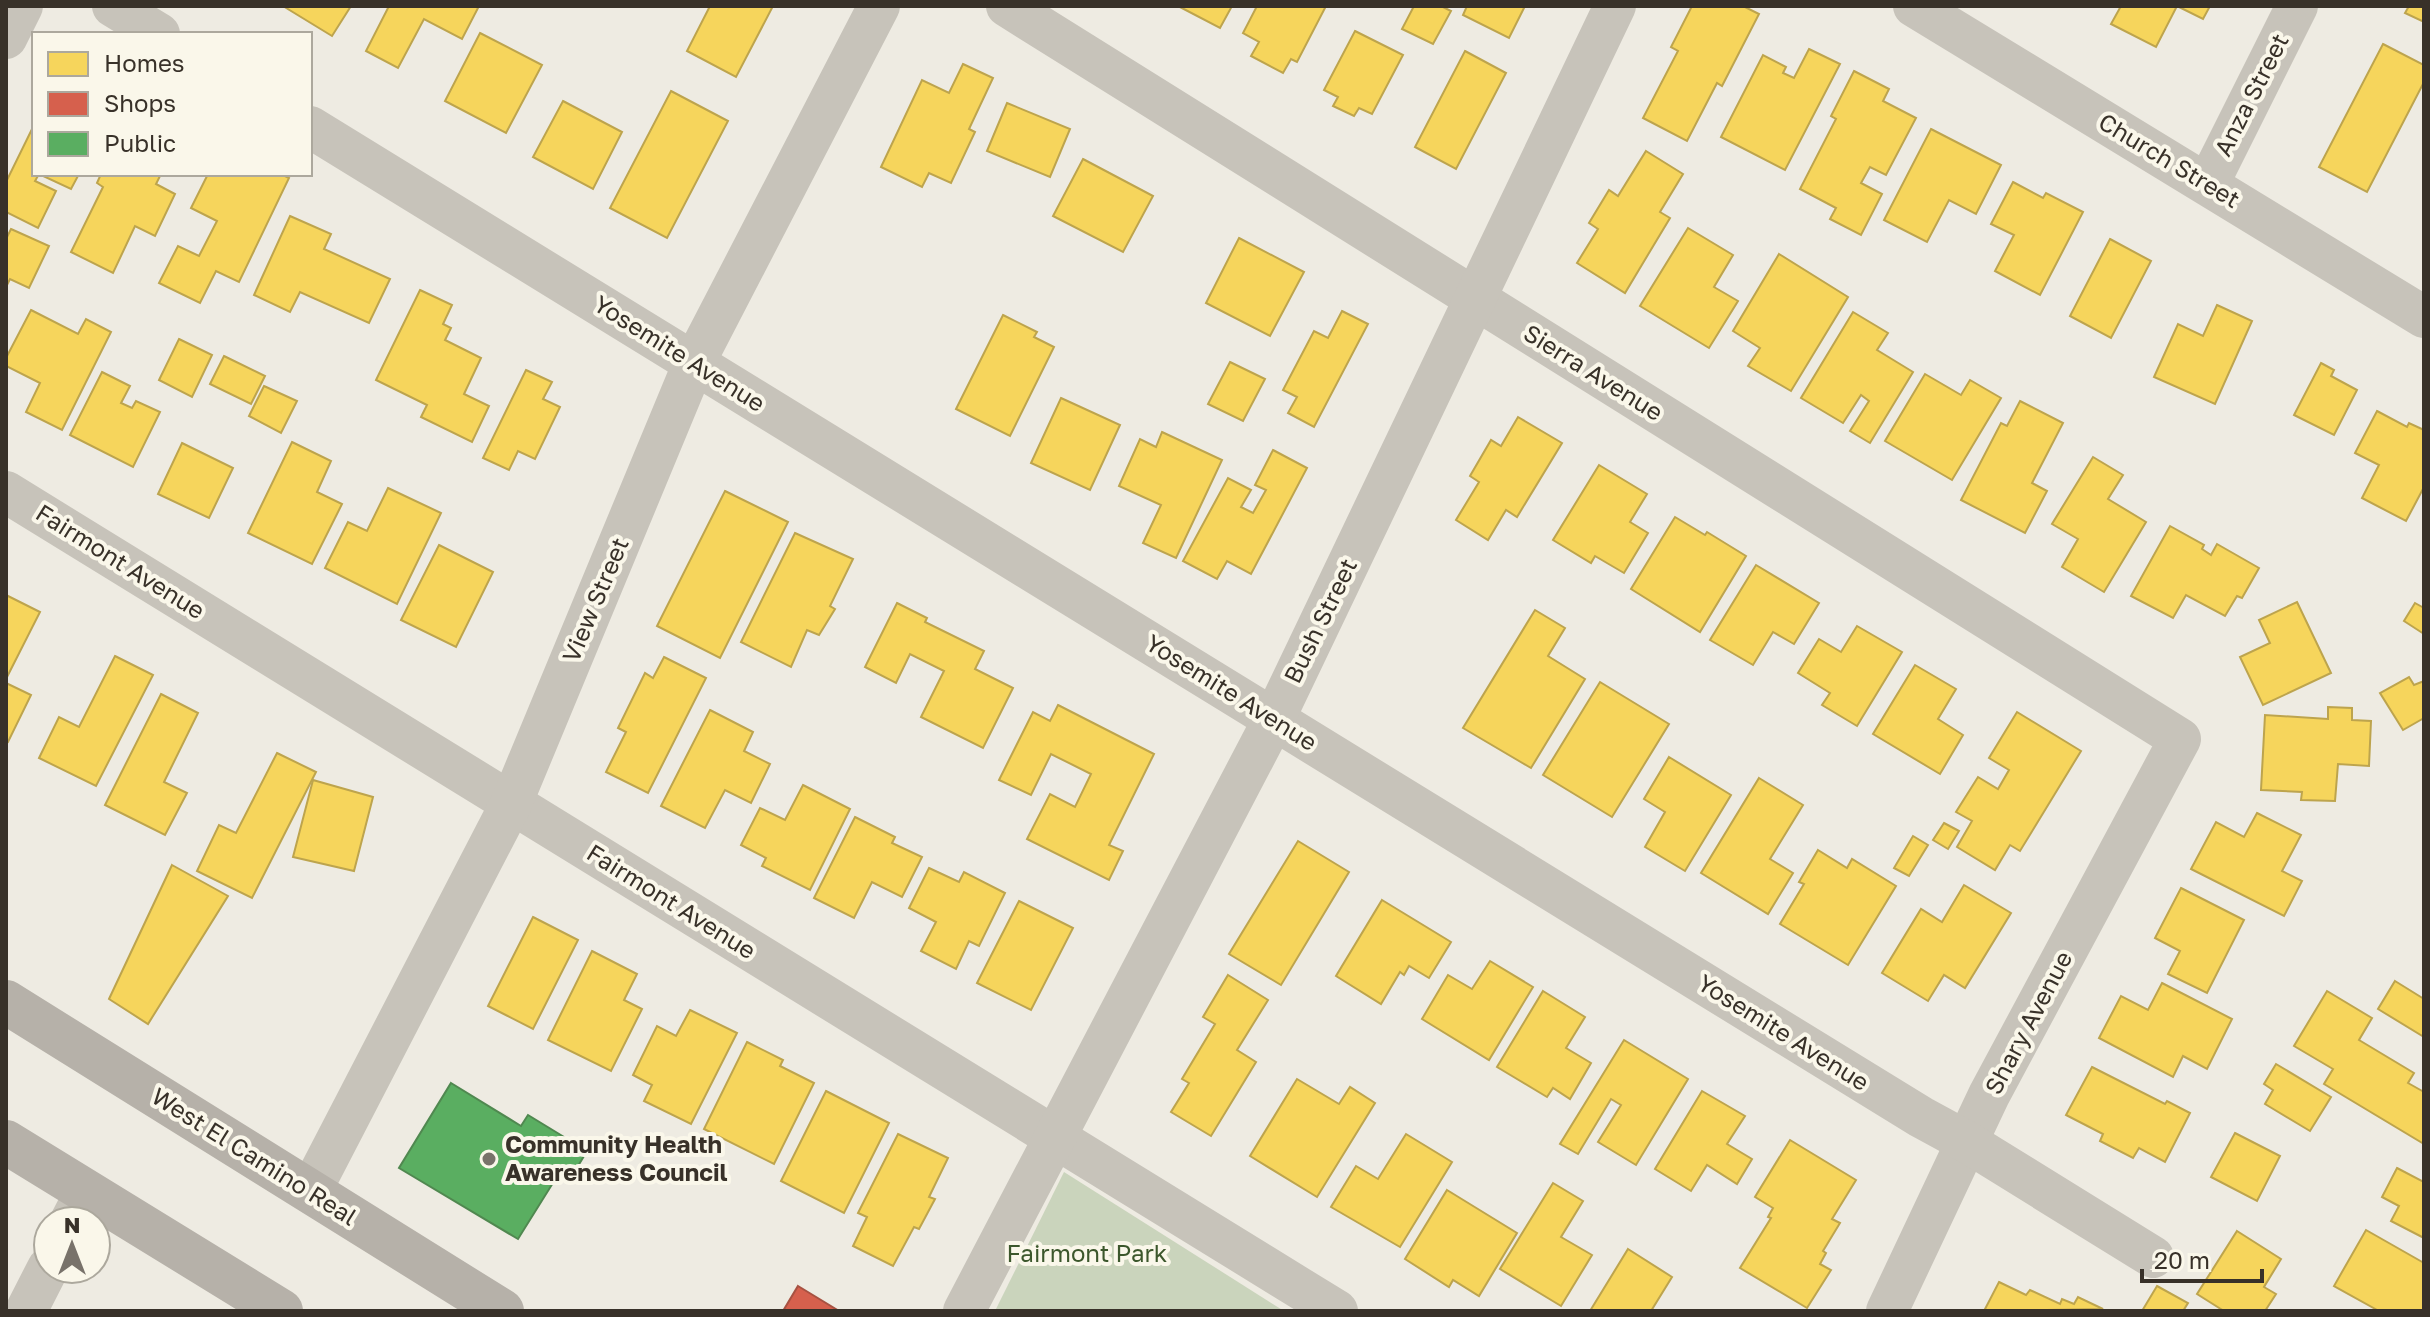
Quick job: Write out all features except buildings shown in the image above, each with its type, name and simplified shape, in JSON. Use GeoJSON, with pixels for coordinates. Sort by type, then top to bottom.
{"type":"FeatureCollection","features":[{"type":"Feature","properties":{"kind":"main road","name":"West El Camino Real"},"geometry":{"type":"LineString","coordinates":[[6,1002],[502,1311]]}},
{"type":"Feature","properties":{"kind":"main road"},"geometry":{"type":"LineString","coordinates":[[6,1142],[77,1205]]}},
{"type":"Feature","properties":{"kind":"main road"},"geometry":{"type":"LineString","coordinates":[[112,1224],[281,1311]]}},
{"type":"Feature","properties":{"kind":"street"},"geometry":{"type":"LineString","coordinates":[[6,38],[22,6]]}},
{"type":"Feature","properties":{"kind":"street"},"geometry":{"type":"LineString","coordinates":[[113,6],[156,32]]}},
{"type":"Feature","properties":{"kind":"street","name":"View Street"},"geometry":{"type":"LineString","coordinates":[[310,1192],[511,804],[694,363],[879,6]]}},
{"type":"Feature","properties":{"kind":"street","name":"Sierra Avenue"},"geometry":{"type":"LineString","coordinates":[[1007,6],[2180,739]]}},
{"type":"Feature","properties":{"kind":"street","name":"Bush Street"},"geometry":{"type":"LineString","coordinates":[[964,1311],[1274,719],[1615,6]]}},
{"type":"Feature","properties":{"kind":"street","name":"Church Street"},"geometry":{"type":"LineString","coordinates":[[1914,6],[2424,317]]}},
{"type":"Feature","properties":{"kind":"street","name":"Anza Street"},"geometry":{"type":"LineString","coordinates":[[2208,184],[2297,6]]}},
{"type":"Feature","properties":{"kind":"street","name":"Yosemite Avenue"},"geometry":{"type":"LineString","coordinates":[[312,128],[1907,1109],[1967,1142],[2153,1257]]}},
{"type":"Feature","properties":{"kind":"street","name":"Fairmont Avenue"},"geometry":{"type":"LineString","coordinates":[[6,492],[1337,1311]]}},
{"type":"Feature","properties":{"kind":"street","name":"Shary Avenue"},"geometry":{"type":"LineString","coordinates":[[1887,1311],[1989,1095],[2180,739]]}},
{"type":"Feature","properties":{"kind":"street"},"geometry":{"type":"LineString","coordinates":[[26,1311],[39,1285]]}},
{"type":"Feature","properties":{"kind":"green space","name":"Fairmont Park"},"geometry":{"type":"Polygon","coordinates":[[[1064,1172],[1284,1311],[995,1311],[1064,1172]]]}},
{"type":"Feature","properties":{"kind":"place","name":"Community Health Awareness Council"},"geometry":{"type":"Point","coordinates":[489,1159]}}]}
